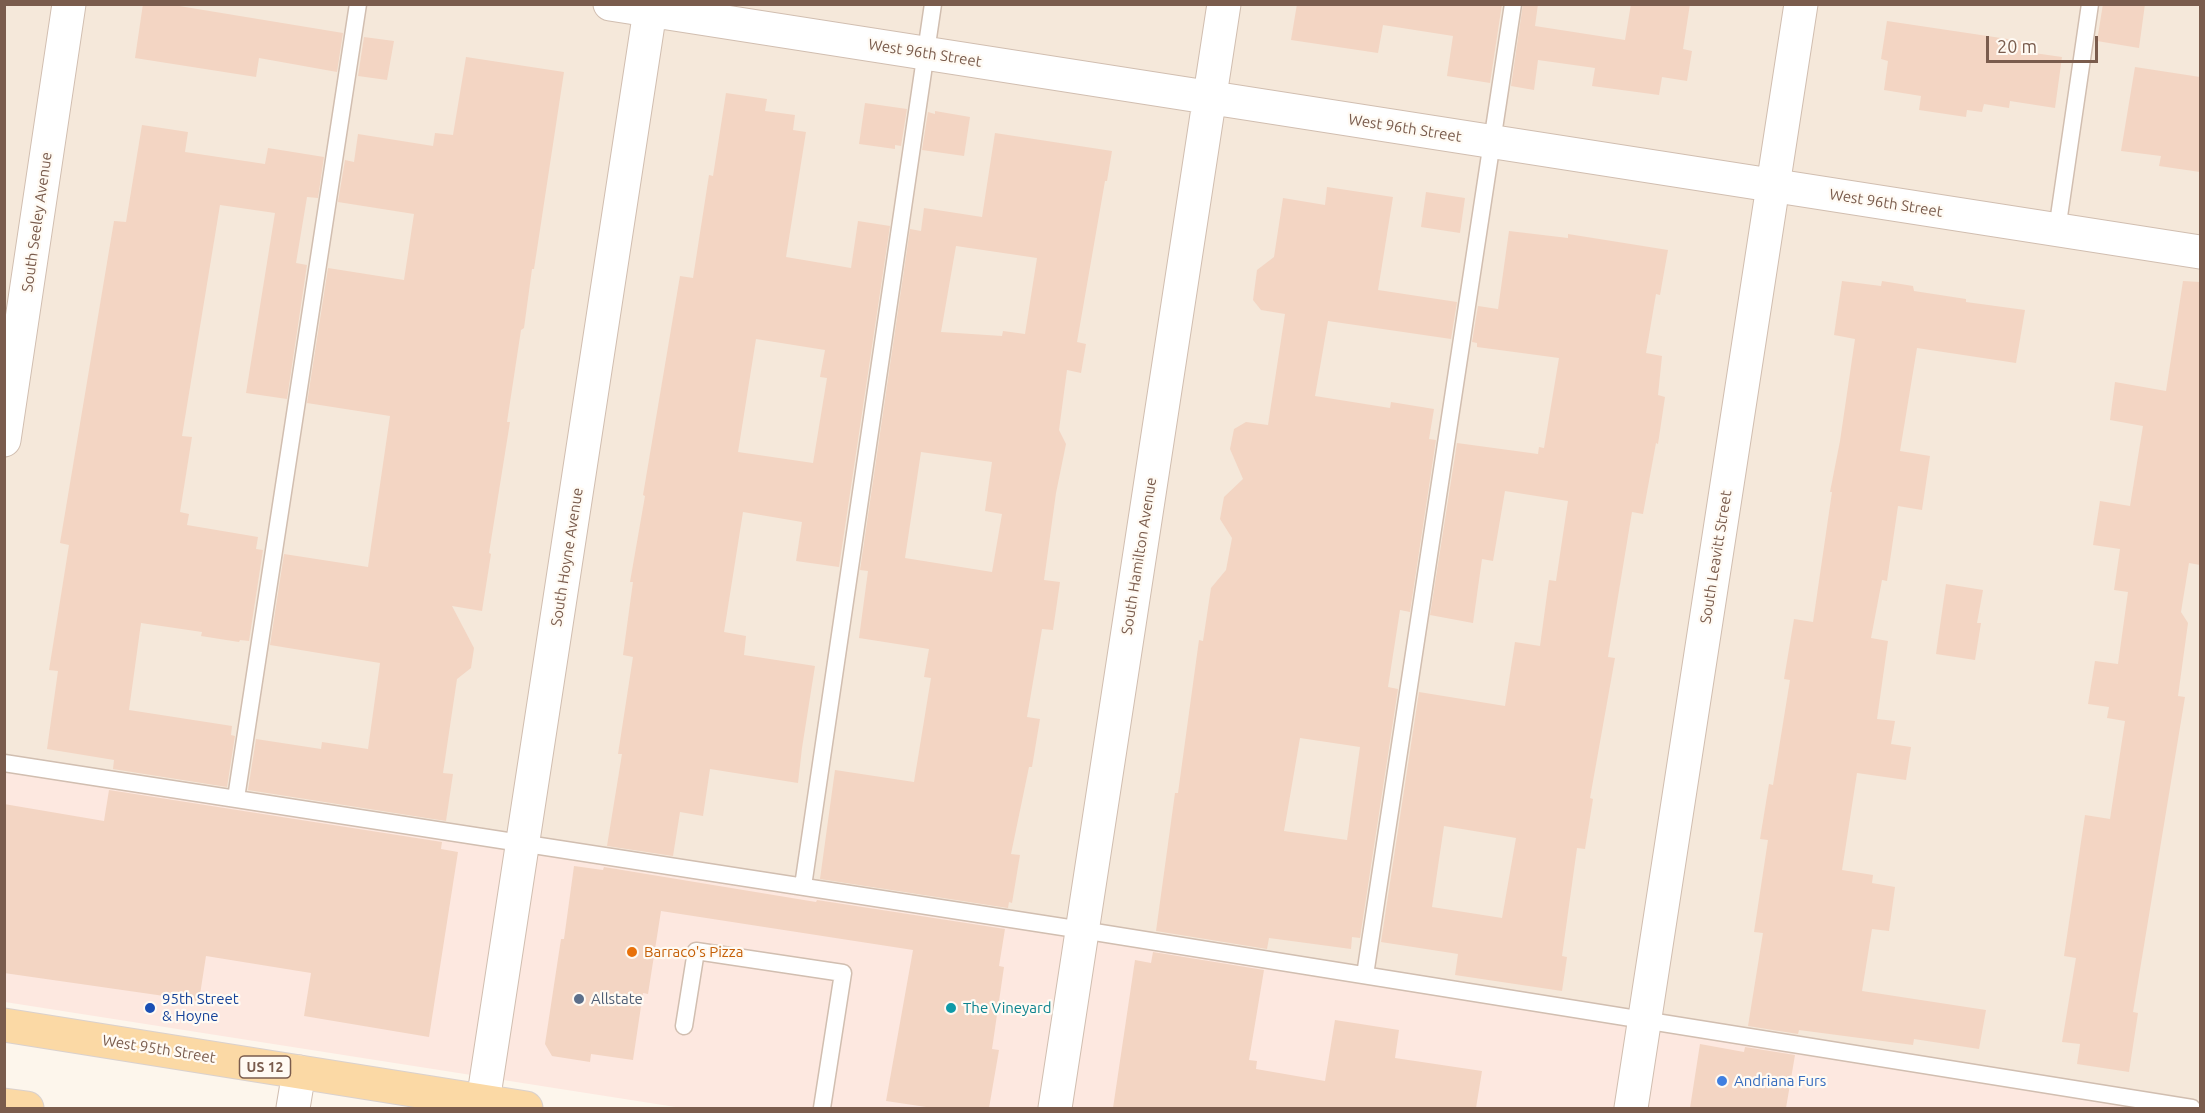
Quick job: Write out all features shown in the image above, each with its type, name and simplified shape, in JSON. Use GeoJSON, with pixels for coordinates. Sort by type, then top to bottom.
{"type":"FeatureCollection","features":[{"type":"Feature","properties":{"kind":"main road","name":"West 95th Street"},"geometry":{"type":"LineString","coordinates":[[4,1025],[299,1072],[482,1105],[526,1108]]}},
{"type":"Feature","properties":{"kind":"main road"},"geometry":{"type":"LineString","coordinates":[[4,1105],[27,1108]]}},
{"type":"Feature","properties":{"kind":"street","name":"South Seeley Avenue"},"geometry":{"type":"LineString","coordinates":[[4,440],[69,4]]}},
{"type":"Feature","properties":{"kind":"street","name":"West 96th Street"},"geometry":{"type":"LineString","coordinates":[[610,4],[651,8],[1210,98],[2200,252]]}},
{"type":"Feature","properties":{"kind":"street","name":"South Hamilton Avenue"},"geometry":{"type":"LineString","coordinates":[[1055,1108],[1224,4]]}},
{"type":"Feature","properties":{"kind":"street","name":"South Leavitt Street"},"geometry":{"type":"LineString","coordinates":[[1631,1108],[1801,4]]}},
{"type":"Feature","properties":{"kind":"street","name":"South Hoyne Avenue"},"geometry":{"type":"LineString","coordinates":[[482,1105],[651,8]]}},
{"type":"Feature","properties":{"kind":"street"},"geometry":{"type":"LineString","coordinates":[[293,1108],[299,1072]]}},
{"type":"Feature","properties":{"kind":"lane"},"geometry":{"type":"LineString","coordinates":[[236,798],[358,4]]}},
{"type":"Feature","properties":{"kind":"lane"},"geometry":{"type":"LineString","coordinates":[[802,886],[933,4]]}},
{"type":"Feature","properties":{"kind":"lane"},"geometry":{"type":"LineString","coordinates":[[1365,975],[1513,4]]}},
{"type":"Feature","properties":{"kind":"lane"},"geometry":{"type":"LineString","coordinates":[[2057,230],[2090,4]]}},
{"type":"Feature","properties":{"kind":"lane"},"geometry":{"type":"LineString","coordinates":[[4,763],[1082,930],[2192,1108]]}},
{"type":"Feature","properties":{"kind":"lane"},"geometry":{"type":"LineString","coordinates":[[684,1026],[696,951],[843,972],[822,1108]]}},
{"type":"Feature","properties":{"kind":"shaded area"},"geometry":{"type":"Polygon","coordinates":[[[5,5],[2200,5],[2200,1108],[5,763],[5,5]]]}},
{"type":"Feature","properties":{"kind":"shaded area"},"geometry":{"type":"Polygon","coordinates":[[[4,763],[2192,1108],[682,1108],[5,1002],[4,763]]]}},
{"type":"Feature","properties":{"kind":"building"},"geometry":{"type":"Polygon","coordinates":[[[143,4],[167,4],[343,33],[337,72],[259,58],[256,77],[135,58],[143,4]]]}},
{"type":"Feature","properties":{"kind":"building"},"geometry":{"type":"Polygon","coordinates":[[[1297,4],[1502,4],[1490,83],[1447,76],[1453,36],[1383,25],[1378,53],[1291,40],[1297,4]]]}},
{"type":"Feature","properties":{"kind":"building"},"geometry":{"type":"Polygon","coordinates":[[[1523,4],[1538,4],[1535,26],[1625,40],[1631,4],[1690,4],[1683,49],[1692,51],[1687,81],[1662,77],[1659,95],[1592,86],[1595,68],[1538,60],[1534,90],[1511,86],[1523,4]]]}},
{"type":"Feature","properties":{"kind":"building"},"geometry":{"type":"Polygon","coordinates":[[[2103,4],[2145,4],[2139,48],[2097,41],[2103,4]]]}},
{"type":"Feature","properties":{"kind":"building"},"geometry":{"type":"Polygon","coordinates":[[[1887,21],[2021,41],[2020,51],[2062,57],[2055,108],[2010,101],[2009,108],[1984,104],[1982,112],[1967,110],[1966,117],[1919,110],[1921,96],[1884,90],[1888,61],[1881,59],[1887,21]]]}},
{"type":"Feature","properties":{"kind":"building"},"geometry":{"type":"Polygon","coordinates":[[[364,37],[394,41],[387,80],[358,76],[364,37]]]}},
{"type":"Feature","properties":{"kind":"building"},"geometry":{"type":"Polygon","coordinates":[[[466,57],[564,72],[534,269],[532,269],[524,328],[521,330],[507,422],[510,422],[482,611],[452,606],[474,648],[471,668],[457,679],[443,773],[453,774],[446,821],[248,790],[256,739],[321,749],[322,742],[368,749],[380,663],[270,645],[284,554],[368,567],[390,416],[307,403],[328,268],[404,280],[414,214],[338,202],[345,160],[354,162],[358,134],[433,146],[435,133],[453,135],[466,57]]]}},
{"type":"Feature","properties":{"kind":"building"},"geometry":{"type":"Polygon","coordinates":[[[2135,67],[2200,77],[2200,172],[2159,166],[2161,156],[2121,151],[2135,67]]]}},
{"type":"Feature","properties":{"kind":"building"},"geometry":{"type":"Polygon","coordinates":[[[726,93],[767,99],[765,111],[795,115],[793,130],[806,132],[786,257],[851,268],[858,221],[890,226],[839,567],[796,561],[802,522],[743,512],[724,632],[746,636],[744,655],[815,666],[798,783],[710,769],[703,816],[680,812],[673,856],[607,846],[622,754],[618,754],[633,657],[623,655],[633,582],[630,582],[645,496],[643,495],[680,276],[693,278],[709,175],[713,176],[726,93]],[[756,339],[738,452],[813,463],[827,378],[820,377],[825,350],[756,339]]]}},
{"type":"Feature","properties":{"kind":"building"},"geometry":{"type":"Polygon","coordinates":[[[865,103],[907,109],[901,146],[895,145],[895,149],[859,144],[865,103]]]}},
{"type":"Feature","properties":{"kind":"building"},"geometry":{"type":"Polygon","coordinates":[[[935,111],[970,117],[964,156],[922,150],[928,112],[935,114],[935,111]]]}},
{"type":"Feature","properties":{"kind":"building"},"geometry":{"type":"Polygon","coordinates":[[[142,125],[188,132],[185,152],[265,164],[268,148],[324,157],[318,198],[307,197],[296,263],[307,265],[287,399],[246,393],[275,213],[220,205],[182,436],[192,437],[180,512],[189,514],[187,525],[258,537],[256,549],[263,550],[249,641],[240,640],[239,642],[201,636],[202,632],[141,623],[129,710],[232,726],[231,735],[235,736],[227,787],[113,769],[114,760],[47,749],[58,671],[49,670],[69,545],[60,543],[114,221],[126,222],[142,125]]]}},
{"type":"Feature","properties":{"kind":"building"},"geometry":{"type":"Polygon","coordinates":[[[995,133],[1112,151],[1077,342],[1086,344],[1081,373],[1067,370],[1059,430],[1066,444],[1056,493],[1044,580],[1060,582],[1053,630],[1042,629],[1027,717],[1040,719],[1032,767],[1029,767],[1011,854],[1020,855],[1012,903],[1009,902],[1008,908],[820,879],[835,770],[914,782],[931,678],[924,677],[929,649],[859,638],[868,571],[860,570],[910,229],[921,231],[924,208],[982,217],[995,133]],[[956,246],[941,332],[1002,336],[1003,331],[1025,334],[1037,258],[956,246]],[[921,452],[905,558],[992,572],[1002,514],[985,511],[992,462],[921,452]]]}},
{"type":"Feature","properties":{"kind":"building"},"geometry":{"type":"Polygon","coordinates":[[[1327,187],[1393,197],[1378,290],[1457,302],[1451,339],[1328,321],[1315,396],[1390,408],[1391,402],[1434,409],[1429,439],[1436,440],[1410,612],[1400,610],[1388,687],[1398,689],[1360,938],[1352,937],[1351,949],[1269,938],[1267,949],[1156,931],[1199,640],[1203,641],[1211,588],[1226,570],[1232,538],[1220,519],[1224,497],[1243,479],[1230,449],[1234,429],[1246,422],[1268,425],[1285,314],[1261,310],[1253,300],[1257,270],[1274,257],[1283,198],[1325,205],[1327,187]],[[1300,738],[1284,831],[1347,840],[1360,747],[1300,738]]]}},
{"type":"Feature","properties":{"kind":"building"},"geometry":{"type":"Polygon","coordinates":[[[1426,192],[1465,198],[1460,233],[1421,227],[1426,192]]]}},
{"type":"Feature","properties":{"kind":"building"},"geometry":{"type":"Polygon","coordinates":[[[1509,231],[1568,238],[1568,234],[1668,250],[1660,295],[1656,294],[1646,353],[1662,356],[1658,395],[1665,397],[1658,444],[1656,443],[1643,514],[1632,512],[1608,657],[1615,658],[1590,798],[1593,799],[1585,849],[1577,848],[1562,956],[1567,957],[1562,991],[1455,975],[1458,954],[1381,942],[1419,692],[1505,706],[1515,642],[1540,646],[1549,580],[1556,581],[1568,501],[1505,491],[1493,561],[1482,559],[1473,623],[1430,615],[1457,443],[1538,454],[1539,447],[1544,448],[1559,358],[1477,347],[1477,343],[1472,342],[1478,306],[1498,309],[1509,231]],[[1444,826],[1432,907],[1502,918],[1516,838],[1444,826]]]}},
{"type":"Feature","properties":{"kind":"building"},"geometry":{"type":"Polygon","coordinates":[[[1842,281],[1881,286],[1882,281],[1913,286],[1914,291],[1966,299],[1966,302],[2025,310],[2016,363],[1917,348],[1900,451],[1930,456],[1922,510],[1898,506],[1887,581],[1882,580],[1871,638],[1888,641],[1877,719],[1895,721],[1891,744],[1911,747],[1906,780],[1857,773],[1842,870],[1873,875],[1872,883],[1895,887],[1889,931],[1872,929],[1862,991],[1986,1010],[1979,1049],[1914,1039],[1913,1045],[1799,1030],[1798,1034],[1748,1026],[1763,933],[1754,932],[1768,840],[1760,839],[1769,784],[1773,785],[1790,680],[1784,679],[1794,619],[1813,622],[1832,492],[1830,492],[1855,339],[1834,335],[1842,281]]]}},
{"type":"Feature","properties":{"kind":"building"},"geometry":{"type":"Polygon","coordinates":[[[2183,281],[2200,282],[2200,565],[2189,563],[2181,612],[2188,623],[2178,696],[2185,697],[2133,1012],[2138,1013],[2129,1072],[2077,1064],[2080,1044],[2062,1042],[2076,958],[2064,956],[2085,815],[2110,819],[2125,721],[2107,718],[2109,707],[2088,704],[2095,661],[2118,664],[2128,592],[2114,590],[2120,549],[2093,545],[2100,501],[2130,506],[2143,426],[2110,420],[2115,382],[2166,391],[2183,281]]]}},
{"type":"Feature","properties":{"kind":"building"},"geometry":{"type":"Polygon","coordinates":[[[1946,584],[1983,590],[1977,623],[1981,623],[1975,660],[1936,654],[1946,584]]]}},
{"type":"Feature","properties":{"kind":"building"},"geometry":{"type":"Polygon","coordinates":[[[109,790],[442,842],[441,849],[458,852],[429,1037],[304,1016],[311,973],[206,956],[199,1001],[4,973],[4,804],[104,821],[109,790]]]}},
{"type":"Feature","properties":{"kind":"building"},"geometry":{"type":"Polygon","coordinates":[[[574,866],[603,870],[604,867],[816,902],[817,900],[1005,929],[999,966],[1004,967],[992,1049],[999,1050],[989,1108],[933,1108],[886,1101],[913,950],[661,911],[648,994],[643,993],[633,1060],[591,1054],[590,1062],[552,1056],[545,1044],[561,939],[564,939],[574,866]]]}},
{"type":"Feature","properties":{"kind":"building"},"geometry":{"type":"Polygon","coordinates":[[[1153,952],[1264,970],[1249,1060],[1257,1061],[1256,1069],[1325,1081],[1335,1020],[1399,1030],[1395,1058],[1482,1071],[1476,1108],[1113,1108],[1135,960],[1151,963],[1153,952]]]}},
{"type":"Feature","properties":{"kind":"building"},"geometry":{"type":"Polygon","coordinates":[[[1700,1044],[1744,1052],[1745,1047],[1795,1055],[1786,1108],[1690,1108],[1700,1044]]]}},
{"type":"Feature","properties":{"kind":"place","name":"Barraco's Pizza"},"geometry":{"type":"Point","coordinates":[632,952]}},
{"type":"Feature","properties":{"kind":"place","name":"Allstate"},"geometry":{"type":"Point","coordinates":[579,999]}},
{"type":"Feature","properties":{"kind":"place","name":"95th Street & Hoyne"},"geometry":{"type":"Point","coordinates":[150,1008]}},
{"type":"Feature","properties":{"kind":"place","name":"The Vineyard"},"geometry":{"type":"Point","coordinates":[951,1008]}},
{"type":"Feature","properties":{"kind":"place","name":"Andriana Furs"},"geometry":{"type":"Point","coordinates":[1722,1081]}}]}
